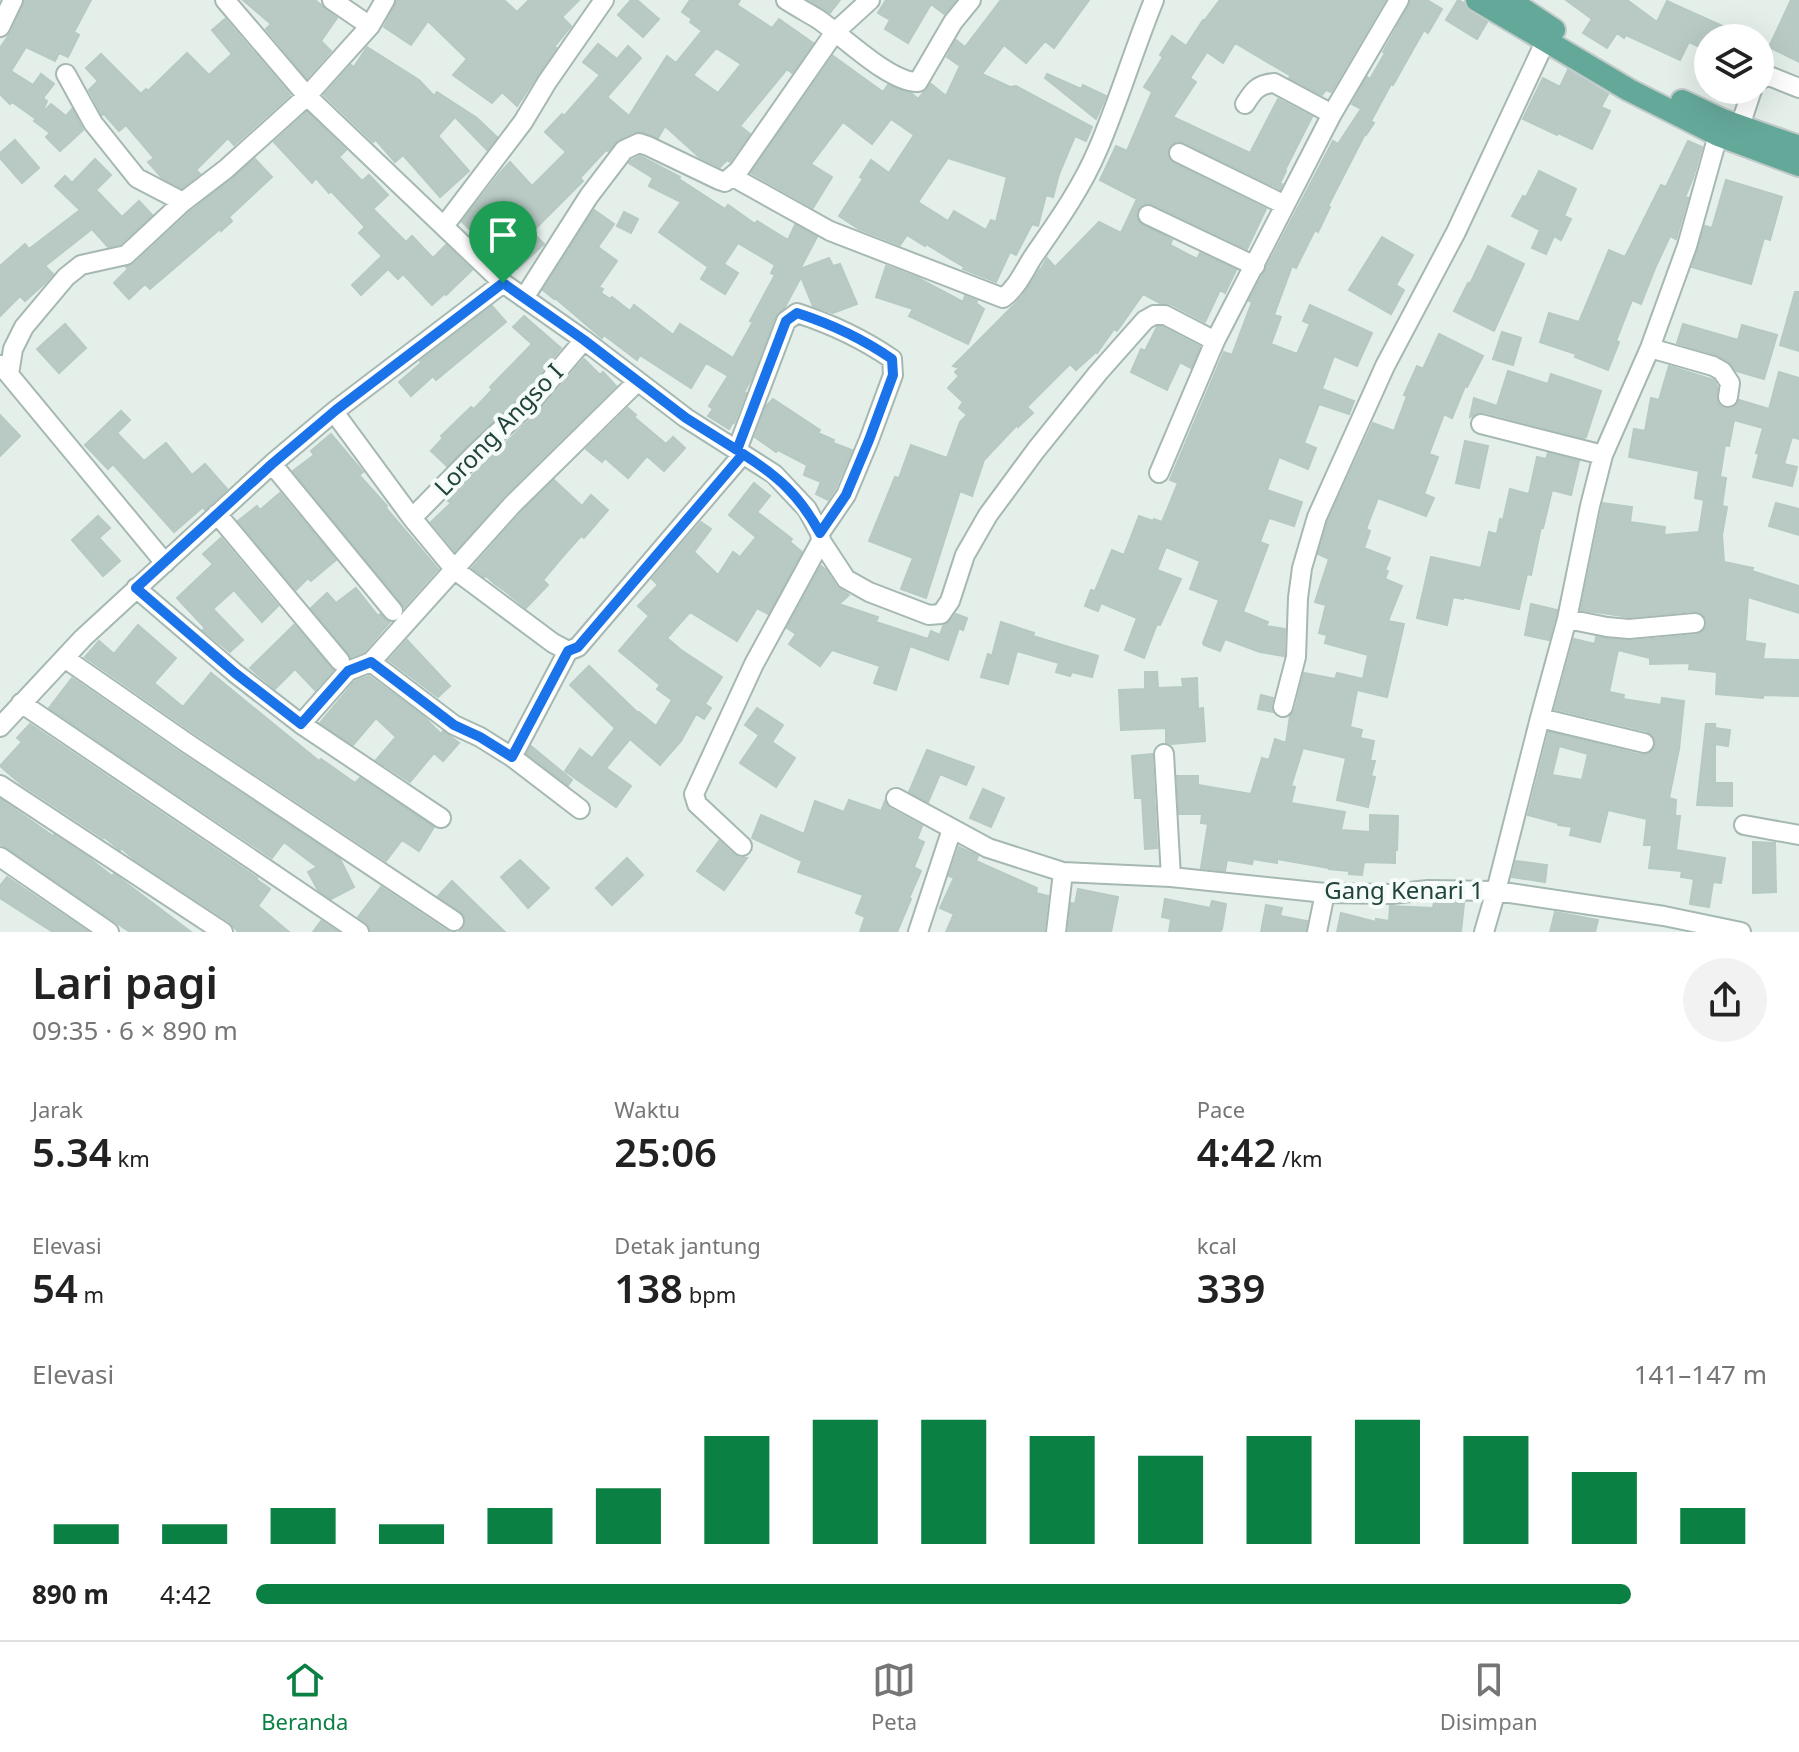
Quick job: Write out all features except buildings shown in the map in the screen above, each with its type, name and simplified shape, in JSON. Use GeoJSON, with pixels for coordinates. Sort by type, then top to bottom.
{"type":"FeatureCollection","features":[{"type":"Feature","properties":{"kind":"main road"},"geometry":{"type":"LineString","coordinates":[[1477,0],[1629,90],[1718,135],[1799,165]]}},
{"type":"Feature","properties":{"kind":"main road"},"geometry":{"type":"LineString","coordinates":[[1509,0],[1638,81],[1722,120],[1799,147]]}},
{"type":"Feature","properties":{"kind":"street"},"geometry":{"type":"LineString","coordinates":[[1,23],[13,0]]}},
{"type":"Feature","properties":{"kind":"street"},"geometry":{"type":"LineString","coordinates":[[225,0],[307,96],[503,283],[686,418],[774,474],[807,509],[846,579],[869,592],[929,615],[941,614],[950,601],[965,555],[988,515],[1036,450],[1145,320],[1154,315],[1165,315],[1215,341]]}},
{"type":"Feature","properties":{"kind":"street"},"geometry":{"type":"LineString","coordinates":[[332,0],[370,26]]}},
{"type":"Feature","properties":{"kind":"street"},"geometry":{"type":"LineString","coordinates":[[165,563],[4,369],[24,327],[66,277],[81,265],[126,255],[183,202],[226,169],[307,96],[370,26],[385,0]]}},
{"type":"Feature","properties":{"kind":"street"},"geometry":{"type":"LineString","coordinates":[[444,226],[523,122],[604,0]]}},
{"type":"Feature","properties":{"kind":"street"},"geometry":{"type":"LineString","coordinates":[[786,0],[886,70],[910,82],[918,82],[953,22],[971,0]]}},
{"type":"Feature","properties":{"kind":"street"},"geometry":{"type":"LineString","coordinates":[[524,298],[589,196],[624,150],[639,143],[725,182],[733,177],[835,32],[870,0]]}},
{"type":"Feature","properties":{"kind":"street"},"geometry":{"type":"LineString","coordinates":[[733,177],[830,231],[1003,298],[1021,280],[1098,150],[1154,0]]}},
{"type":"Feature","properties":{"kind":"street"},"geometry":{"type":"LineString","coordinates":[[1159,473],[1215,341],[1332,114],[1399,0]]}},
{"type":"Feature","properties":{"kind":"street"},"geometry":{"type":"LineString","coordinates":[[1283,707],[1296,657],[1302,568],[1317,517],[1385,366],[1456,232],[1545,42]]}},
{"type":"Feature","properties":{"kind":"street"},"geometry":{"type":"LineString","coordinates":[[66,74],[93,123],[137,178],[183,202]]}},
{"type":"Feature","properties":{"kind":"street"},"geometry":{"type":"LineString","coordinates":[[1774,78],[1799,88]]}},
{"type":"Feature","properties":{"kind":"street"},"geometry":{"type":"LineString","coordinates":[[1245,104],[1254,90],[1264,83],[1274,83],[1332,114]]}},
{"type":"Feature","properties":{"kind":"street"},"geometry":{"type":"LineString","coordinates":[[1740,126],[1747,104]]}},
{"type":"Feature","properties":{"kind":"street"},"geometry":{"type":"LineString","coordinates":[[1484,932],[1567,619],[1603,455],[1650,348],[1687,246],[1718,135]]}},
{"type":"Feature","properties":{"kind":"street"},"geometry":{"type":"LineString","coordinates":[[1179,153],[1285,205]]}},
{"type":"Feature","properties":{"kind":"street"},"geometry":{"type":"LineString","coordinates":[[1148,215],[1255,266]]}},
{"type":"Feature","properties":{"kind":"street"},"geometry":{"type":"LineString","coordinates":[[1,724],[83,638],[272,464],[334,412],[503,283]]}},
{"type":"Feature","properties":{"kind":"street"},"geometry":{"type":"LineString","coordinates":[[512,757],[568,651],[578,647],[740,452],[786,321],[797,313],[818,320],[871,345],[892,359],[893,375],[846,495],[754,664],[694,794],[697,804],[742,846]]}},
{"type":"Feature","properties":{"kind":"street","name":"Lorong Angso I"},"geometry":{"type":"LineString","coordinates":[[412,518],[534,399],[584,340]]}},
{"type":"Feature","properties":{"kind":"street"},"geometry":{"type":"LineString","coordinates":[[1650,348],[1722,371],[1730,383],[1728,397]]}},
{"type":"Feature","properties":{"kind":"street"},"geometry":{"type":"LineString","coordinates":[[301,724],[348,671],[371,662],[512,505],[637,382]]}},
{"type":"Feature","properties":{"kind":"street"},"geometry":{"type":"LineString","coordinates":[[334,412],[412,518],[455,570],[568,651]]}},
{"type":"Feature","properties":{"kind":"street"},"geometry":{"type":"LineString","coordinates":[[1481,424],[1603,455]]}},
{"type":"Feature","properties":{"kind":"street"},"geometry":{"type":"LineString","coordinates":[[272,464],[393,611]]}},
{"type":"Feature","properties":{"kind":"street"},"geometry":{"type":"LineString","coordinates":[[217,514],[340,661]]}},
{"type":"Feature","properties":{"kind":"street"},"geometry":{"type":"LineString","coordinates":[[136,588],[235,673],[301,724],[441,818]]}},
{"type":"Feature","properties":{"kind":"street"},"geometry":{"type":"LineString","coordinates":[[1567,619],[1629,629],[1695,623]]}},
{"type":"Feature","properties":{"kind":"street"},"geometry":{"type":"LineString","coordinates":[[66,659],[454,921]]}},
{"type":"Feature","properties":{"kind":"street"},"geometry":{"type":"LineString","coordinates":[[371,662],[454,725],[512,757],[580,809]]}},
{"type":"Feature","properties":{"kind":"street"},"geometry":{"type":"LineString","coordinates":[[21,703],[359,932]]}},
{"type":"Feature","properties":{"kind":"street"},"geometry":{"type":"LineString","coordinates":[[1540,718],[1644,743]]}},
{"type":"Feature","properties":{"kind":"street"},"geometry":{"type":"LineString","coordinates":[[1164,754],[1171,877]]}},
{"type":"Feature","properties":{"kind":"street"},"geometry":{"type":"LineString","coordinates":[[0,785],[223,932]]}},
{"type":"Feature","properties":{"kind":"street","name":"Gang Kenari 1"},"geometry":{"type":"LineString","coordinates":[[896,798],[988,848],[1063,872],[1171,877],[1325,893],[1496,891],[1664,916],[1741,932]]}},
{"type":"Feature","properties":{"kind":"street"},"geometry":{"type":"LineString","coordinates":[[1744,825],[1799,835]]}},
{"type":"Feature","properties":{"kind":"street"},"geometry":{"type":"LineString","coordinates":[[918,932],[952,829]]}},
{"type":"Feature","properties":{"kind":"street"},"geometry":{"type":"LineString","coordinates":[[0,857],[109,932]]}},
{"type":"Feature","properties":{"kind":"street"},"geometry":{"type":"LineString","coordinates":[[1056,932],[1063,872]]}},
{"type":"Feature","properties":{"kind":"street"},"geometry":{"type":"LineString","coordinates":[[1317,932],[1325,893]]}},
{"type":"Feature","properties":{"kind":"route"},"geometry":{"type":"LineString","coordinates":[[503,283],[686,418],[737,450],[786,321],[797,313],[871,345],[892,359],[893,375],[846,495],[820,533],[807,509],[774,474],[743,454],[578,647],[568,651],[512,757],[454,725],[371,662],[348,671],[301,724],[235,673],[136,588],[336,410],[503,283]]}}]}
